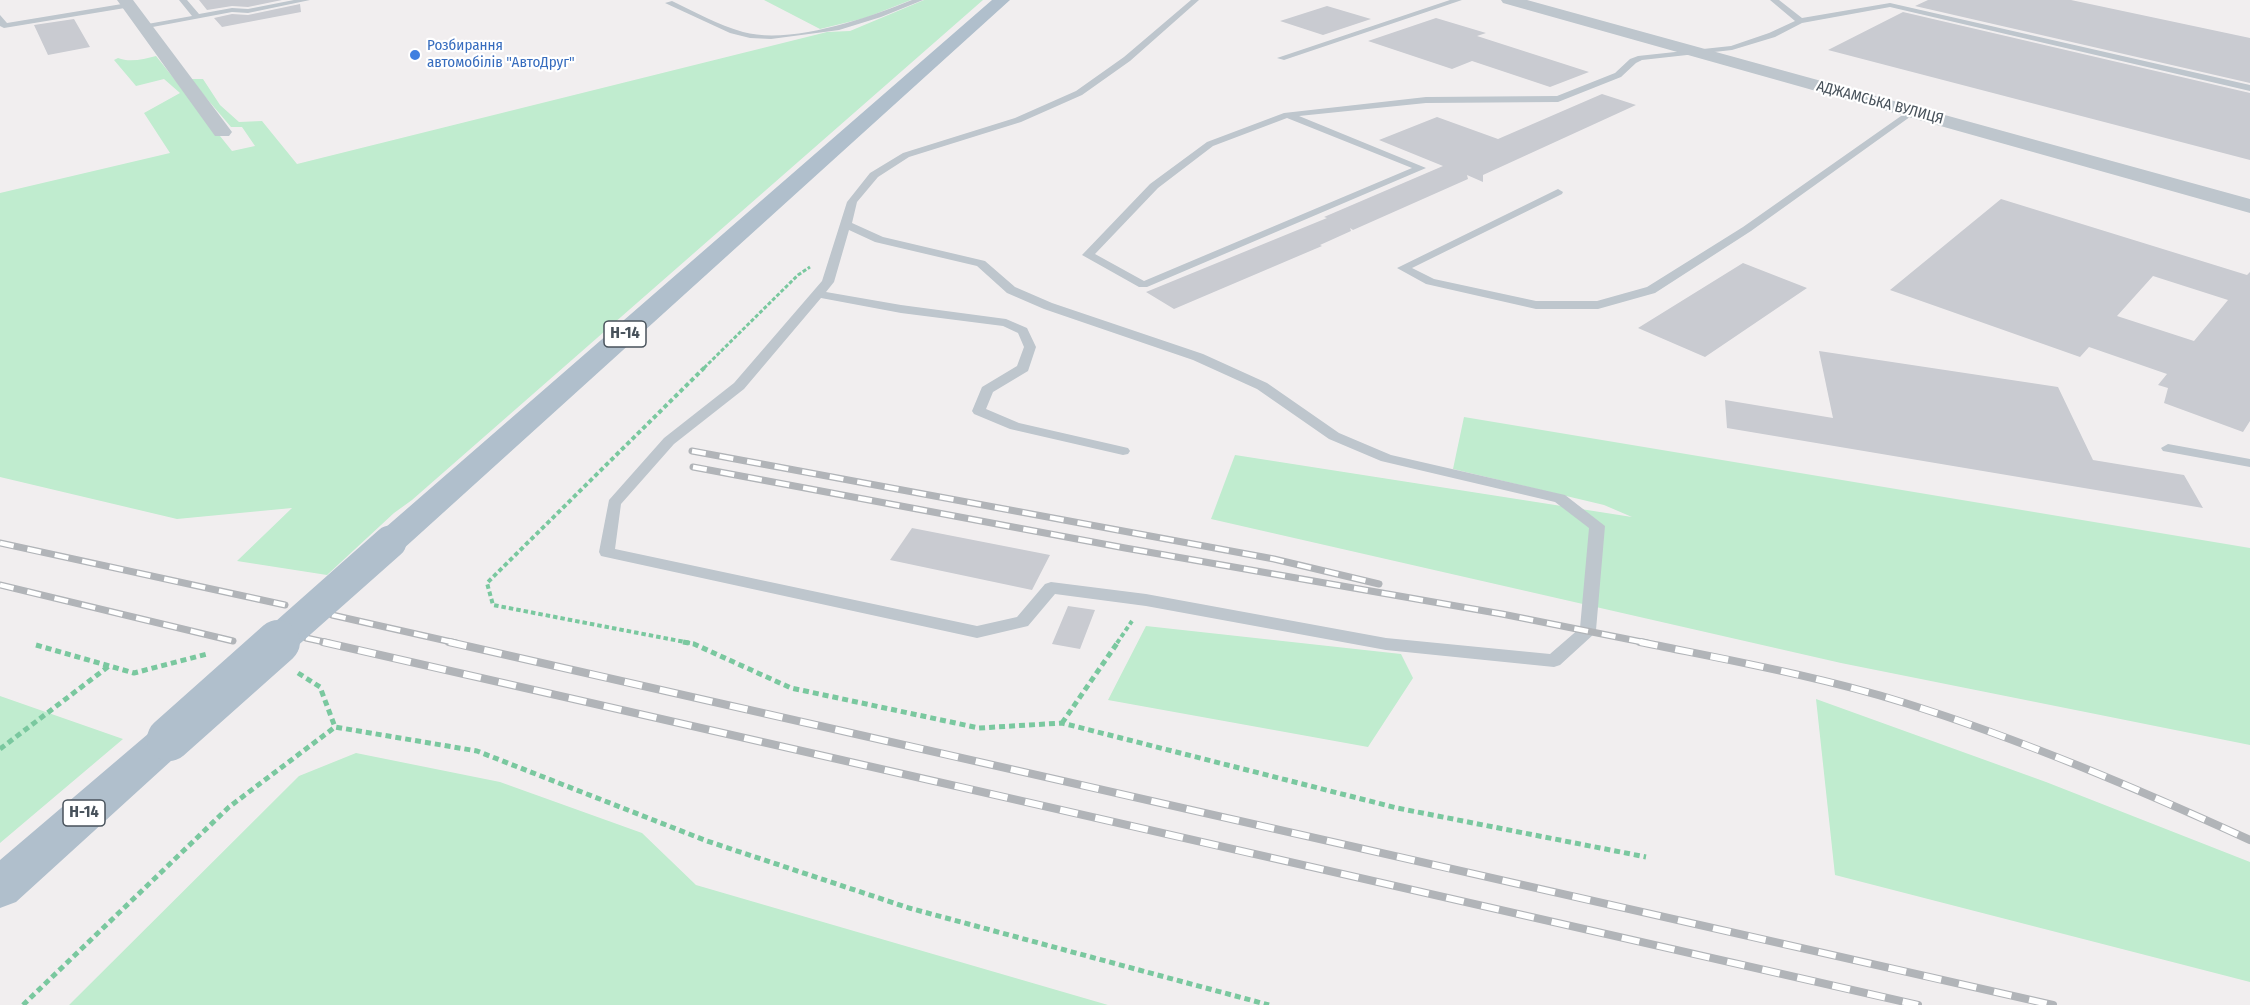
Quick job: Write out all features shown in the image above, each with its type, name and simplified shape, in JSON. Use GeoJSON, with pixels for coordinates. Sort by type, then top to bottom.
{"type":"FeatureCollection","features":[{"type":"Feature","properties":{"kind":"main road","name":"Н-14"},"geometry":{"type":"LineString","coordinates":[[0,888],[1002,0]]}},
{"type":"Feature","properties":{"kind":"street","name":"АДЖАМСЬКА ВУЛИЦЯ"},"geometry":{"type":"LineString","coordinates":[[1509,0],[2250,207]]}},
{"type":"Feature","properties":{"kind":"street"},"geometry":{"type":"LineString","coordinates":[[127,2],[222,132]]}},
{"type":"Feature","properties":{"kind":"lane"},"geometry":{"type":"LineString","coordinates":[[183,0],[197,17]]}},
{"type":"Feature","properties":{"kind":"lane"},"geometry":{"type":"LineString","coordinates":[[145,27],[306,0]]}},
{"type":"Feature","properties":{"kind":"lane"},"geometry":{"type":"LineString","coordinates":[[669,3],[748,36],[824,30],[871,20],[919,0]]}},
{"type":"Feature","properties":{"kind":"lane"},"geometry":{"type":"LineString","coordinates":[[846,224],[879,240],[981,263],[1011,290],[1048,306],[1198,357],[1262,386],[1334,436],[1386,458],[1560,498],[1597,526],[1588,630],[1554,661],[1386,644],[1146,600],[1051,588],[1022,622],[976,632],[607,552],[614,503],[669,441],[739,386],[828,282],[852,202],[874,176],[906,154],[1018,120],[1079,93],[1127,59],[1195,0]]}},
{"type":"Feature","properties":{"kind":"lane"},"geometry":{"type":"LineString","coordinates":[[1281,58],[1458,0]]}},
{"type":"Feature","properties":{"kind":"lane"},"geometry":{"type":"LineString","coordinates":[[1774,0],[1800,21]]}},
{"type":"Feature","properties":{"kind":"lane"},"geometry":{"type":"LineString","coordinates":[[0,17],[4,26],[127,2]]}},
{"type":"Feature","properties":{"kind":"lane"},"geometry":{"type":"LineString","coordinates":[[1287,116],[1421,168],[1143,285],[1088,255],[1154,186],[1210,144],[1287,116],[1426,100],[1558,99],[1618,75],[1633,61],[1641,58],[1732,48],[1772,35],[1800,21],[1890,5],[2250,88]]}},
{"type":"Feature","properties":{"kind":"lane"},"geometry":{"type":"LineString","coordinates":[[1558,192],[1403,268],[1430,282],[1536,305],[1598,305],[1651,290],[1747,229],[1911,112]]}},
{"type":"Feature","properties":{"kind":"lane"},"geometry":{"type":"LineString","coordinates":[[818,294],[901,309],[1006,323],[1023,331],[1030,347],[1023,368],[987,390],[979,411],[1015,426],[1123,451]]}},
{"type":"Feature","properties":{"kind":"lane"},"geometry":{"type":"LineString","coordinates":[[2168,448],[2250,463]]}},
{"type":"Feature","properties":{"kind":"path"},"geometry":{"type":"LineString","coordinates":[[1062,723],[1146,600]]}},
{"type":"Feature","properties":{"kind":"path"},"geometry":{"type":"LineString","coordinates":[[36,645],[134,673],[215,652]]}},
{"type":"Feature","properties":{"kind":"path"},"geometry":{"type":"LineString","coordinates":[[0,749],[109,666]]}},
{"type":"Feature","properties":{"kind":"path"},"geometry":{"type":"LineString","coordinates":[[296,671],[320,687],[335,727]]}},
{"type":"Feature","properties":{"kind":"path"},"geometry":{"type":"LineString","coordinates":[[23,1005],[229,807],[335,727],[477,751],[707,841],[909,908],[1269,1005]]}},
{"type":"Feature","properties":{"kind":"green space"},"geometry":{"type":"Polygon","coordinates":[[[764,0],[911,0],[865,18],[820,29],[764,0]]]}},
{"type":"Feature","properties":{"kind":"green space"},"geometry":{"type":"Polygon","coordinates":[[[924,0],[983,0],[412,500],[394,513],[327,575],[237,561],[292,508],[177,519],[0,477],[0,193],[170,153],[144,113],[180,93],[164,79],[136,86],[114,60],[118,58],[137,60],[156,56],[232,151],[255,146],[242,127],[231,127],[190,79],[203,79],[220,105],[239,122],[262,121],[297,164],[827,32],[850,31],[924,0]]]}},
{"type":"Feature","properties":{"kind":"green space"},"geometry":{"type":"Polygon","coordinates":[[[1464,417],[2250,548],[2250,745],[1841,663],[1211,519],[1235,455],[1632,517],[1604,505],[1453,469],[1464,417]]]}},
{"type":"Feature","properties":{"kind":"green space"},"geometry":{"type":"Polygon","coordinates":[[[1146,626],[1401,654],[1413,678],[1368,747],[1108,700],[1146,626]]]}},
{"type":"Feature","properties":{"kind":"green space"},"geometry":{"type":"Polygon","coordinates":[[[0,696],[123,739],[0,843],[0,696]]]}},
{"type":"Feature","properties":{"kind":"green space"},"geometry":{"type":"Polygon","coordinates":[[[1816,699],[2046,782],[2250,862],[2250,982],[1835,875],[1816,699]]]}},
{"type":"Feature","properties":{"kind":"green space"},"geometry":{"type":"Polygon","coordinates":[[[356,753],[500,782],[642,833],[696,885],[1108,1005],[69,1005],[299,776],[356,753]]]}},
{"type":"Feature","properties":{"kind":"building"},"geometry":{"type":"Polygon","coordinates":[[[199,0],[282,0],[248,7],[232,6],[207,10],[199,0]]]}},
{"type":"Feature","properties":{"kind":"building"},"geometry":{"type":"Polygon","coordinates":[[[1928,0],[2071,0],[2250,38],[2250,83],[1915,6],[1928,0]]]}},
{"type":"Feature","properties":{"kind":"building"},"geometry":{"type":"Polygon","coordinates":[[[300,4],[301,12],[222,27],[214,18],[232,14],[248,15],[300,4]]]}},
{"type":"Feature","properties":{"kind":"building"},"geometry":{"type":"Polygon","coordinates":[[[1327,6],[1371,19],[1323,35],[1280,21],[1327,6]]]}},
{"type":"Feature","properties":{"kind":"building"},"geometry":{"type":"Polygon","coordinates":[[[1903,12],[2250,93],[2250,160],[1828,50],[1903,12]]]}},
{"type":"Feature","properties":{"kind":"building"},"geometry":{"type":"Polygon","coordinates":[[[1436,18],[1486,33],[1477,36],[1589,72],[1550,87],[1472,61],[1452,69],[1368,41],[1436,18]]]}},
{"type":"Feature","properties":{"kind":"building"},"geometry":{"type":"Polygon","coordinates":[[[74,19],[90,47],[48,55],[34,25],[74,19]]]}},
{"type":"Feature","properties":{"kind":"building"},"geometry":{"type":"Polygon","coordinates":[[[1602,94],[1636,105],[1483,175],[1483,182],[1467,175],[1468,179],[1353,230],[1350,228],[1351,231],[1320,245],[1322,246],[1174,309],[1146,292],[1327,218],[1324,217],[1443,166],[1379,140],[1437,117],[1498,139],[1602,94]]]}},
{"type":"Feature","properties":{"kind":"building"},"geometry":{"type":"Polygon","coordinates":[[[2001,199],[2247,275],[2250,272],[2250,421],[2243,432],[2164,403],[2168,388],[2158,385],[2167,374],[2089,347],[2080,357],[1890,290],[2001,199]],[[2153,276],[2117,316],[2194,341],[2228,300],[2153,276]]]}},
{"type":"Feature","properties":{"kind":"building"},"geometry":{"type":"Polygon","coordinates":[[[1743,263],[1807,288],[1705,357],[1638,328],[1743,263]]]}},
{"type":"Feature","properties":{"kind":"building"},"geometry":{"type":"Polygon","coordinates":[[[1819,351],[2058,387],[2093,460],[2184,475],[2203,508],[1727,428],[1725,400],[1833,418],[1819,351]]]}},
{"type":"Feature","properties":{"kind":"building"},"geometry":{"type":"Polygon","coordinates":[[[912,528],[1050,555],[1032,590],[890,560],[912,528]]]}},
{"type":"Feature","properties":{"kind":"building"},"geometry":{"type":"Polygon","coordinates":[[[1068,606],[1095,610],[1080,649],[1052,644],[1068,606]]]}},
{"type":"Feature","properties":{"kind":"railway"},"geometry":{"type":"LineString","coordinates":[[692,451],[1274,559],[1379,584]]}},
{"type":"Feature","properties":{"kind":"railway"},"geometry":{"type":"LineString","coordinates":[[693,467],[1125,548],[1502,614],[1647,643]]}},
{"type":"Feature","properties":{"kind":"railway"},"geometry":{"type":"LineString","coordinates":[[0,543],[285,605]]}},
{"type":"Feature","properties":{"kind":"railway"},"geometry":{"type":"LineString","coordinates":[[0,585],[233,641]]}},
{"type":"Feature","properties":{"kind":"railway"},"geometry":{"type":"LineString","coordinates":[[332,615],[456,643]]}},
{"type":"Feature","properties":{"kind":"railway"},"geometry":{"type":"LineString","coordinates":[[306,638],[329,643]]}},
{"type":"Feature","properties":{"kind":"railway"},"geometry":{"type":"LineString","coordinates":[[323,642],[1918,1005]]}},
{"type":"Feature","properties":{"kind":"railway"},"geometry":{"type":"LineString","coordinates":[[449,642],[2053,1005]]}},
{"type":"Feature","properties":{"kind":"railway"},"geometry":{"type":"LineString","coordinates":[[1640,642],[1740,662],[1872,693],[1949,717],[2080,766],[2250,840]]}},
{"type":"Feature","properties":{"kind":"place","name":"Розбирання автомобілів \"АвтоДруг\""},"geometry":{"type":"Point","coordinates":[415,55]}}]}
